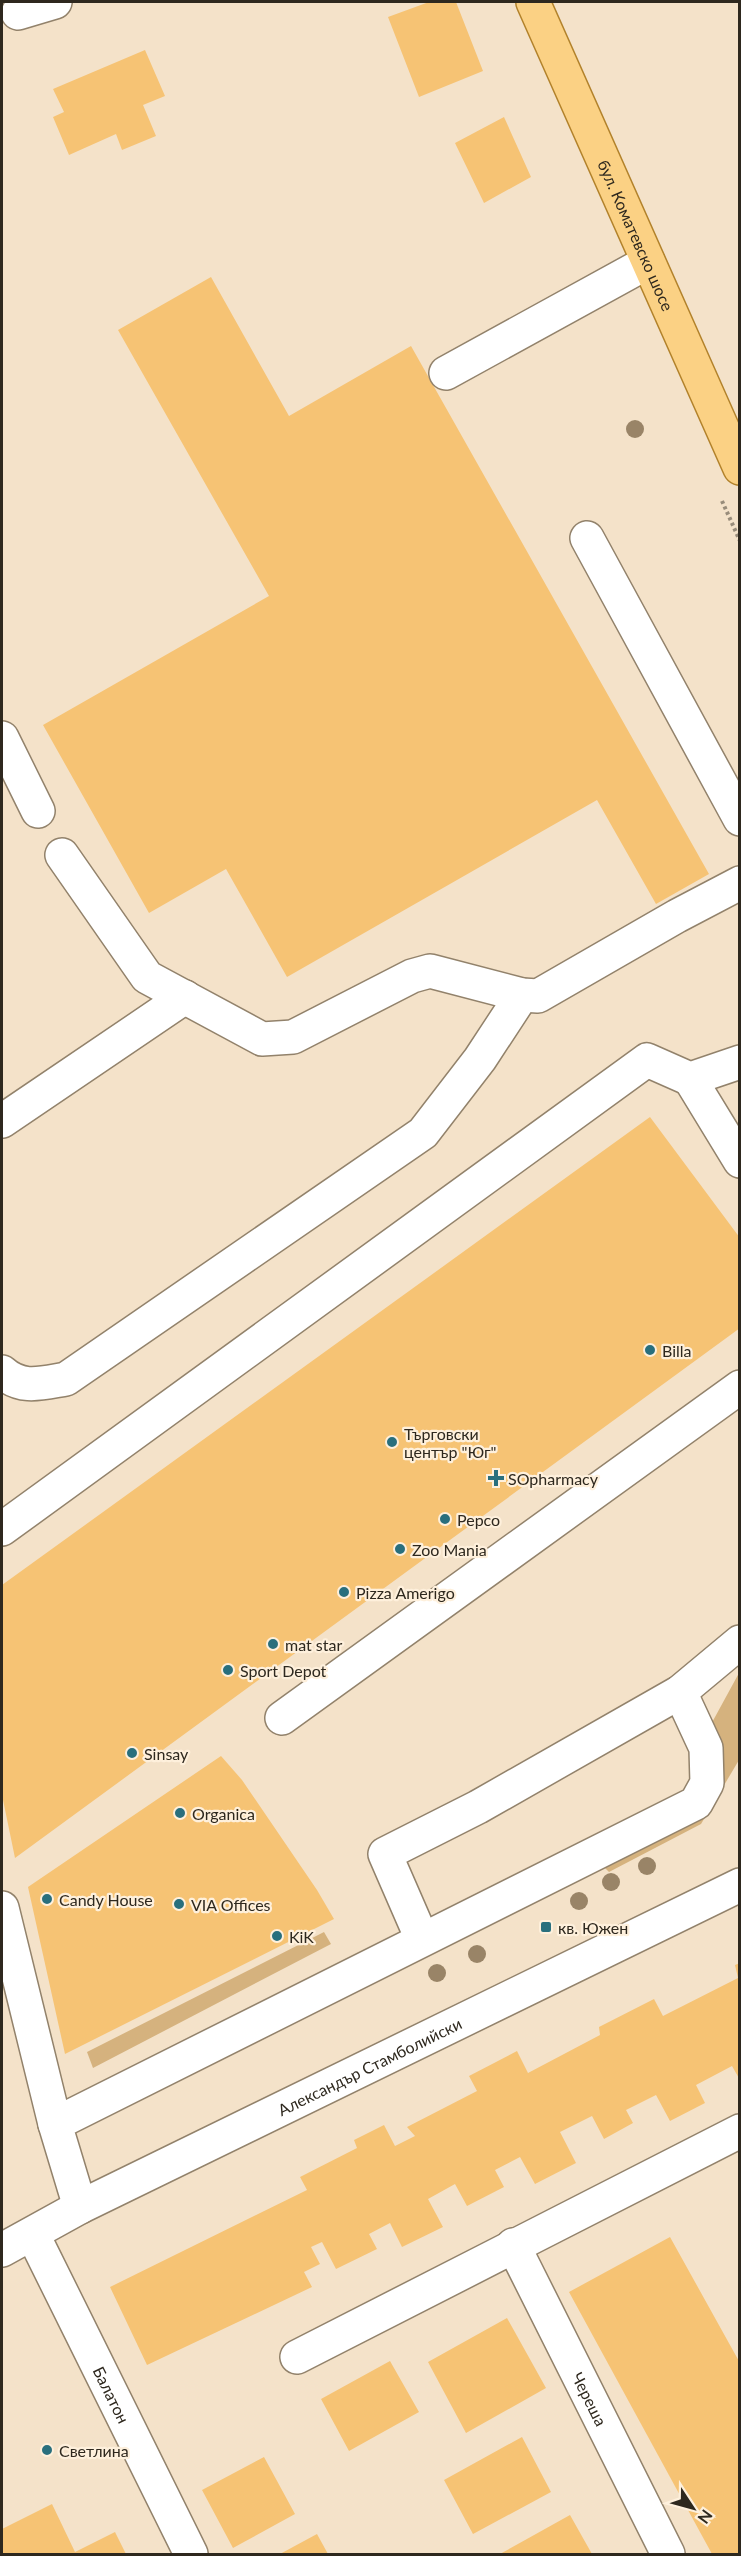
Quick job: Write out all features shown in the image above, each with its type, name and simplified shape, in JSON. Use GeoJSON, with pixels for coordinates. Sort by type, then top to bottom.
{"type":"FeatureCollection","features":[{"type":"Feature","properties":{"kind":"main road","name":"бул. Коматевско шосе"},"geometry":{"type":"LineString","coordinates":[[533,2],[740,468]]}},
{"type":"Feature","properties":{"kind":"street"},"geometry":{"type":"LineString","coordinates":[[18,14],[55,2]]}},
{"type":"Feature","properties":{"kind":"street"},"geometry":{"type":"LineString","coordinates":[[446,373],[648,262]]}},
{"type":"Feature","properties":{"kind":"street"},"geometry":{"type":"LineString","coordinates":[[586,538],[740,819]]}},
{"type":"Feature","properties":{"kind":"street"},"geometry":{"type":"LineString","coordinates":[[2,738],[38,811]]}},
{"type":"Feature","properties":{"kind":"street"},"geometry":{"type":"LineString","coordinates":[[62,855],[147,977],[262,1039],[292,1037],[412,976],[430,971],[522,995],[538,996],[677,916],[740,883]]}},
{"type":"Feature","properties":{"kind":"street"},"geometry":{"type":"LineString","coordinates":[[2,1372],[10,1379],[31,1386],[66,1379],[423,1133],[480,1059],[522,995]]}},
{"type":"Feature","properties":{"kind":"street"},"geometry":{"type":"LineString","coordinates":[[2,1121],[185,997]]}},
{"type":"Feature","properties":{"kind":"street"},"geometry":{"type":"LineString","coordinates":[[2,1529],[539,1156],[646,1060],[690,1079],[740,1161]]}},
{"type":"Feature","properties":{"kind":"street"},"geometry":{"type":"LineString","coordinates":[[690,1079],[740,1062]]}},
{"type":"Feature","properties":{"kind":"street"},"geometry":{"type":"LineString","coordinates":[[282,1718],[740,1387]]}},
{"type":"Feature","properties":{"kind":"street"},"geometry":{"type":"LineString","coordinates":[[422,1939],[385,1854],[478,1807],[680,1692],[740,1642]]}},
{"type":"Feature","properties":{"kind":"street"},"geometry":{"type":"LineString","coordinates":[[54,2124],[696,1803],[707,1784],[706,1748],[680,1692]]}},
{"type":"Feature","properties":{"kind":"street","name":"Александър Стамболийски"},"geometry":{"type":"LineString","coordinates":[[2,2250],[33,2235],[80,2207],[740,1885]]}},
{"type":"Feature","properties":{"kind":"street"},"geometry":{"type":"LineString","coordinates":[[2,1908],[54,2124],[80,2207]]}},
{"type":"Feature","properties":{"kind":"street"},"geometry":{"type":"LineString","coordinates":[[297,2357],[740,2131]]}},
{"type":"Feature","properties":{"kind":"street","name":"Балатон"},"geometry":{"type":"LineString","coordinates":[[33,2235],[191,2554]]}},
{"type":"Feature","properties":{"kind":"street","name":"Череша"},"geometry":{"type":"LineString","coordinates":[[513,2245],[668,2554]]}},
{"type":"Feature","properties":{"kind":"shaded area"},"geometry":{"type":"Polygon","coordinates":[[[739,1673],[739,1760],[701,1824],[609,1872],[601,1864],[704,1809],[709,1728],[739,1673]]]}},
{"type":"Feature","properties":{"kind":"shaded area"},"geometry":{"type":"Polygon","coordinates":[[[324,1932],[331,1944],[93,2068],[87,2052],[324,1932]]]}},
{"type":"Feature","properties":{"kind":"building"},"geometry":{"type":"Polygon","coordinates":[[[429,2],[456,2],[483,71],[419,97],[388,17],[429,2]]]}},
{"type":"Feature","properties":{"kind":"building"},"geometry":{"type":"Polygon","coordinates":[[[145,50],[165,96],[143,105],[156,136],[122,150],[116,134],[69,155],[53,117],[64,112],[53,89],[145,50]]]}},
{"type":"Feature","properties":{"kind":"building"},"geometry":{"type":"Polygon","coordinates":[[[504,117],[531,177],[484,203],[455,143],[504,117]]]}},
{"type":"Feature","properties":{"kind":"building"},"geometry":{"type":"Polygon","coordinates":[[[211,277],[289,416],[411,346],[709,874],[656,904],[597,800],[287,977],[226,869],[149,913],[43,725],[269,596],[118,330],[211,277]]]}},
{"type":"Feature","properties":{"kind":"building","name":"Търговски център \"Юг\""},"geometry":{"type":"Polygon","coordinates":[[[650,1117],[740,1238],[740,1328],[15,1858],[2,1795],[2,1585],[650,1117]]]}},
{"type":"Feature","properties":{"kind":"building","name":"VIA Offices"},"geometry":{"type":"Polygon","coordinates":[[[221,1756],[242,1780],[317,1890],[334,1919],[65,2054],[28,1887],[221,1756]]]}},
{"type":"Feature","properties":{"kind":"building"},"geometry":{"type":"Polygon","coordinates":[[[740,1963],[740,2080],[732,2066],[696,2085],[705,2103],[670,2121],[656,2095],[626,2110],[633,2123],[604,2139],[592,2116],[560,2132],[576,2163],[535,2184],[520,2157],[495,2170],[504,2187],[467,2206],[455,2184],[428,2199],[443,2227],[402,2247],[390,2223],[369,2234],[377,2249],[336,2269],[322,2242],[311,2247],[320,2264],[304,2272],[312,2287],[147,2365],[110,2287],[307,2190],[300,2177],[357,2148],[354,2140],[384,2125],[395,2146],[415,2136],[407,2127],[477,2091],[469,2076],[517,2051],[528,2073],[600,2035],[599,2027],[654,1999],[663,2016],[738,1978],[735,1965],[740,1963]]]}},
{"type":"Feature","properties":{"kind":"building"},"geometry":{"type":"Polygon","coordinates":[[[670,2237],[740,2363],[740,2554],[712,2554],[569,2292],[670,2237]]]}},
{"type":"Feature","properties":{"kind":"building"},"geometry":{"type":"Polygon","coordinates":[[[507,2318],[546,2388],[466,2433],[428,2362],[507,2318]]]}},
{"type":"Feature","properties":{"kind":"building"},"geometry":{"type":"Polygon","coordinates":[[[390,2361],[419,2412],[349,2451],[321,2399],[390,2361]]]}},
{"type":"Feature","properties":{"kind":"building"},"geometry":{"type":"Polygon","coordinates":[[[522,2437],[551,2492],[473,2534],[444,2480],[522,2437]]]}},
{"type":"Feature","properties":{"kind":"building"},"geometry":{"type":"Polygon","coordinates":[[[264,2457],[295,2514],[233,2548],[202,2490],[264,2457]]]}},
{"type":"Feature","properties":{"kind":"building"},"geometry":{"type":"Polygon","coordinates":[[[52,2504],[75,2552],[115,2532],[126,2554],[2,2554],[2,2529],[52,2504]]]}},
{"type":"Feature","properties":{"kind":"building"},"geometry":{"type":"Polygon","coordinates":[[[570,2515],[592,2554],[500,2554],[570,2515]]]}},
{"type":"Feature","properties":{"kind":"building"},"geometry":{"type":"Polygon","coordinates":[[[317,2534],[328,2554],[280,2554],[317,2534]]]}},
{"type":"Feature","properties":{"kind":"place","name":"Billa"},"geometry":{"type":"Point","coordinates":[650,1350]}},
{"type":"Feature","properties":{"kind":"place","name":"Търговски център \"Юг\""},"geometry":{"type":"Point","coordinates":[392,1442]}},
{"type":"Feature","properties":{"kind":"place","name":"SOpharmacy"},"geometry":{"type":"Point","coordinates":[496,1478]}},
{"type":"Feature","properties":{"kind":"place","name":"Pepco"},"geometry":{"type":"Point","coordinates":[445,1519]}},
{"type":"Feature","properties":{"kind":"place","name":"Zoo Mania"},"geometry":{"type":"Point","coordinates":[400,1549]}},
{"type":"Feature","properties":{"kind":"place","name":"Pizza Amerigo"},"geometry":{"type":"Point","coordinates":[344,1592]}},
{"type":"Feature","properties":{"kind":"place","name":"mat star"},"geometry":{"type":"Point","coordinates":[273,1644]}},
{"type":"Feature","properties":{"kind":"place","name":"Sport Depot"},"geometry":{"type":"Point","coordinates":[228,1670]}},
{"type":"Feature","properties":{"kind":"place","name":"Sinsay"},"geometry":{"type":"Point","coordinates":[132,1753]}},
{"type":"Feature","properties":{"kind":"place","name":"Organica"},"geometry":{"type":"Point","coordinates":[180,1813]}},
{"type":"Feature","properties":{"kind":"place","name":"Candy House"},"geometry":{"type":"Point","coordinates":[47,1899]}},
{"type":"Feature","properties":{"kind":"place","name":"VIA Offices"},"geometry":{"type":"Point","coordinates":[179,1904]}},
{"type":"Feature","properties":{"kind":"place","name":"кв. Южен"},"geometry":{"type":"Point","coordinates":[546,1927]}},
{"type":"Feature","properties":{"kind":"place","name":"KiK"},"geometry":{"type":"Point","coordinates":[277,1936]}},
{"type":"Feature","properties":{"kind":"place","name":"Светлина"},"geometry":{"type":"Point","coordinates":[47,2450]}}]}
